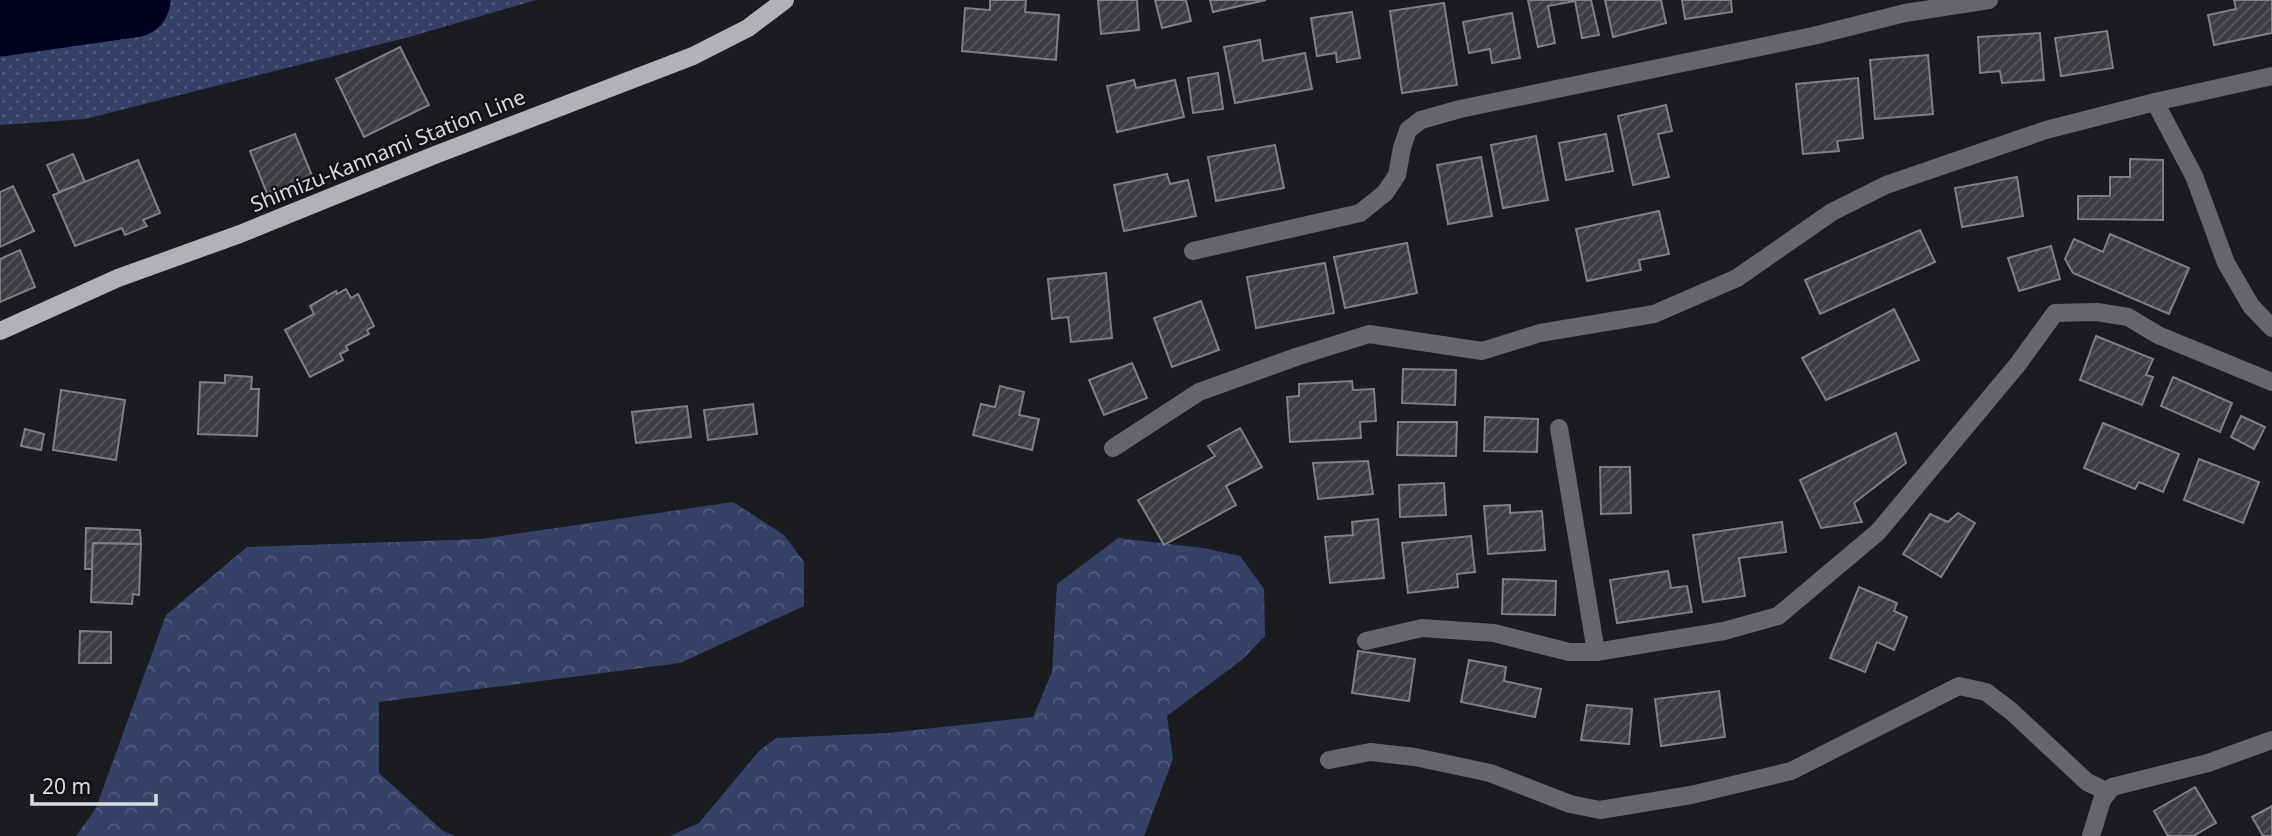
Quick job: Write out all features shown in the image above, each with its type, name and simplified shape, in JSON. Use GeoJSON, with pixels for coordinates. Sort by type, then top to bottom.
{"type":"FeatureCollection","features":[{"type":"Feature","properties":{"kind":"main road","name":"Shimizu-Kannami Station Line"},"geometry":{"type":"LineString","coordinates":[[0,331],[117,278],[240,234],[448,150],[693,56],[748,28],[785,0]]}},
{"type":"Feature","properties":{"kind":"street"},"geometry":{"type":"LineString","coordinates":[[1192,251],[1360,213],[1385,193],[1397,175],[1408,130],[1422,120],[1460,109],[1813,36],[1904,6],[1989,0]]}},
{"type":"Feature","properties":{"kind":"street"},"geometry":{"type":"LineString","coordinates":[[1113,449],[1199,393],[1296,356],[1369,334],[1482,351],[1540,333],[1654,314],[1737,278],[1832,212],[1886,185],[2046,130],[2272,76]]}},
{"type":"Feature","properties":{"kind":"street"},"geometry":{"type":"LineString","coordinates":[[2155,102],[2194,176],[2226,263],[2251,306],[2272,328]]}},
{"type":"Feature","properties":{"kind":"street"},"geometry":{"type":"LineString","coordinates":[[1366,641],[1422,628],[1493,633],[1569,652],[1595,652],[1724,631],[1778,615],[1878,532],[2018,364],[2055,313],[2097,312],[2128,317],[2158,335],[2272,382]]}},
{"type":"Feature","properties":{"kind":"street"},"geometry":{"type":"LineString","coordinates":[[1559,428],[1595,652]]}},
{"type":"Feature","properties":{"kind":"street"},"geometry":{"type":"LineString","coordinates":[[1329,760],[1370,752],[1415,757],[1490,773],[1570,804],[1600,810],[1691,795],[1791,771],[1959,686],[1986,692],[2011,710],[2087,782],[2108,792]]}},
{"type":"Feature","properties":{"kind":"street"},"geometry":{"type":"LineString","coordinates":[[2091,836],[2102,800],[2112,787],[2207,763],[2272,740]]}},
{"type":"Feature","properties":{"kind":"green space"},"geometry":{"type":"Polygon","coordinates":[[[0,0],[536,0],[409,37],[85,119],[0,125],[0,0]]]}},
{"type":"Feature","properties":{"kind":"green space"},"geometry":{"type":"Polygon","coordinates":[[[733,502],[784,535],[804,562],[804,606],[680,663],[379,702],[379,773],[443,831],[455,836],[76,836],[96,808],[166,615],[247,547],[481,539],[733,502]]]}},
{"type":"Feature","properties":{"kind":"green space"},"geometry":{"type":"Polygon","coordinates":[[[1118,538],[1203,548],[1240,556],[1264,589],[1265,636],[1243,659],[1167,716],[1173,759],[1144,836],[670,836],[699,823],[759,751],[776,738],[888,733],[1033,717],[1052,672],[1057,584],[1118,538]]]}},
{"type":"Feature","properties":{"kind":"building"},"geometry":{"type":"Polygon","coordinates":[[[990,0],[1026,0],[1025,12],[1059,15],[1056,60],[962,51],[965,8],[990,10],[990,0]]]}},
{"type":"Feature","properties":{"kind":"building"},"geometry":{"type":"Polygon","coordinates":[[[1098,0],[1137,0],[1139,30],[1101,34],[1098,0]]]}},
{"type":"Feature","properties":{"kind":"building"},"geometry":{"type":"Polygon","coordinates":[[[1155,0],[1186,0],[1191,21],[1162,28],[1155,0]]]}},
{"type":"Feature","properties":{"kind":"building"},"geometry":{"type":"Polygon","coordinates":[[[1210,0],[1266,0],[1213,12],[1210,0]]]}},
{"type":"Feature","properties":{"kind":"building"},"geometry":{"type":"Polygon","coordinates":[[[1528,0],[1591,0],[1599,35],[1582,38],[1575,1],[1548,6],[1555,43],[1538,47],[1528,0]]]}},
{"type":"Feature","properties":{"kind":"building"},"geometry":{"type":"Polygon","coordinates":[[[1605,0],[1661,0],[1666,23],[1613,37],[1605,0]]]}},
{"type":"Feature","properties":{"kind":"building"},"geometry":{"type":"Polygon","coordinates":[[[1682,0],[1731,0],[1732,12],[1685,19],[1682,0]]]}},
{"type":"Feature","properties":{"kind":"building"},"geometry":{"type":"Polygon","coordinates":[[[2234,0],[2272,0],[2272,33],[2214,45],[2208,15],[2236,9],[2234,0]]]}},
{"type":"Feature","properties":{"kind":"building"},"geometry":{"type":"Polygon","coordinates":[[[1444,3],[1457,85],[1402,93],[1390,11],[1444,3]]]}},
{"type":"Feature","properties":{"kind":"building"},"geometry":{"type":"Polygon","coordinates":[[[1352,12],[1360,58],[1337,62],[1336,53],[1317,56],[1311,18],[1352,12]]]}},
{"type":"Feature","properties":{"kind":"building"},"geometry":{"type":"Polygon","coordinates":[[[1512,13],[1520,58],[1492,63],[1490,49],[1469,53],[1463,22],[1512,13]]]}},
{"type":"Feature","properties":{"kind":"building"},"geometry":{"type":"Polygon","coordinates":[[[2107,31],[2113,68],[2061,76],[2055,38],[2107,31]]]}},
{"type":"Feature","properties":{"kind":"building"},"geometry":{"type":"Polygon","coordinates":[[[2040,33],[2044,80],[2002,83],[2000,71],[1980,73],[1978,37],[2040,33]]]}},
{"type":"Feature","properties":{"kind":"building"},"geometry":{"type":"Polygon","coordinates":[[[1260,40],[1263,61],[1305,53],[1312,89],[1235,103],[1224,47],[1260,40]]]}},
{"type":"Feature","properties":{"kind":"building"},"geometry":{"type":"Polygon","coordinates":[[[400,47],[429,105],[364,137],[336,79],[400,47]]]}},
{"type":"Feature","properties":{"kind":"building"},"geometry":{"type":"Polygon","coordinates":[[[1928,55],[1933,114],[1875,119],[1870,60],[1928,55]]]}},
{"type":"Feature","properties":{"kind":"building"},"geometry":{"type":"Polygon","coordinates":[[[1218,73],[1223,109],[1193,113],[1188,78],[1218,73]]]}},
{"type":"Feature","properties":{"kind":"building"},"geometry":{"type":"Polygon","coordinates":[[[1858,78],[1863,138],[1837,141],[1839,151],[1803,154],[1796,84],[1858,78]]]}},
{"type":"Feature","properties":{"kind":"building"},"geometry":{"type":"Polygon","coordinates":[[[1134,80],[1136,88],[1175,80],[1184,117],[1117,132],[1107,86],[1134,80]]]}},
{"type":"Feature","properties":{"kind":"building"},"geometry":{"type":"Polygon","coordinates":[[[1666,105],[1672,131],[1658,134],[1669,177],[1633,185],[1618,116],[1666,105]]]}},
{"type":"Feature","properties":{"kind":"building"},"geometry":{"type":"Polygon","coordinates":[[[295,134],[313,178],[268,196],[250,151],[295,134]]]}},
{"type":"Feature","properties":{"kind":"building"},"geometry":{"type":"Polygon","coordinates":[[[1606,134],[1613,171],[1566,180],[1559,143],[1606,134]]]}},
{"type":"Feature","properties":{"kind":"building"},"geometry":{"type":"Polygon","coordinates":[[[1536,136],[1548,200],[1503,208],[1491,145],[1536,136]]]}},
{"type":"Feature","properties":{"kind":"building"},"geometry":{"type":"Polygon","coordinates":[[[1275,145],[1284,188],[1216,201],[1208,157],[1275,145]]]}},
{"type":"Feature","properties":{"kind":"building"},"geometry":{"type":"Polygon","coordinates":[[[73,154],[85,182],[59,192],[47,165],[73,154]]]}},
{"type":"Feature","properties":{"kind":"building"},"geometry":{"type":"Polygon","coordinates":[[[1481,157],[1492,216],[1448,224],[1437,165],[1481,157]]]}},
{"type":"Feature","properties":{"kind":"building"},"geometry":{"type":"Polygon","coordinates":[[[2130,159],[2163,160],[2163,220],[2078,219],[2078,196],[2110,196],[2110,177],[2130,177],[2130,159]]]}},
{"type":"Feature","properties":{"kind":"building"},"geometry":{"type":"Polygon","coordinates":[[[138,160],[160,213],[143,220],[147,226],[125,235],[122,228],[75,246],[53,195],[138,160]]]}},
{"type":"Feature","properties":{"kind":"building"},"geometry":{"type":"Polygon","coordinates":[[[1167,174],[1170,184],[1188,180],[1196,216],[1124,231],[1114,185],[1167,174]]]}},
{"type":"Feature","properties":{"kind":"building"},"geometry":{"type":"Polygon","coordinates":[[[2017,177],[2023,216],[1962,227],[1955,188],[2017,177]]]}},
{"type":"Feature","properties":{"kind":"building"},"geometry":{"type":"Polygon","coordinates":[[[13,186],[34,231],[0,247],[0,192],[13,186]]]}},
{"type":"Feature","properties":{"kind":"building"},"geometry":{"type":"Polygon","coordinates":[[[1659,211],[1669,254],[1639,260],[1641,270],[1587,281],[1576,229],[1659,211]]]}},
{"type":"Feature","properties":{"kind":"building"},"geometry":{"type":"Polygon","coordinates":[[[1920,230],[1935,262],[1820,314],[1805,280],[1920,230]]]}},
{"type":"Feature","properties":{"kind":"building"},"geometry":{"type":"Polygon","coordinates":[[[2110,234],[2189,268],[2169,314],[2073,273],[2065,259],[2074,239],[2103,252],[2110,234]]]}},
{"type":"Feature","properties":{"kind":"building"},"geometry":{"type":"Polygon","coordinates":[[[1407,243],[1417,293],[1345,308],[1334,257],[1407,243]]]}},
{"type":"Feature","properties":{"kind":"building"},"geometry":{"type":"Polygon","coordinates":[[[2051,246],[2060,279],[2019,291],[2008,258],[2051,246]]]}},
{"type":"Feature","properties":{"kind":"building"},"geometry":{"type":"Polygon","coordinates":[[[20,250],[35,287],[0,302],[0,259],[20,250]]]}},
{"type":"Feature","properties":{"kind":"building"},"geometry":{"type":"Polygon","coordinates":[[[1325,263],[1334,313],[1256,328],[1247,277],[1325,263]]]}},
{"type":"Feature","properties":{"kind":"building"},"geometry":{"type":"Polygon","coordinates":[[[1106,273],[1112,338],[1071,342],[1068,317],[1052,319],[1048,279],[1106,273]]]}},
{"type":"Feature","properties":{"kind":"building"},"geometry":{"type":"Polygon","coordinates":[[[346,289],[351,298],[358,294],[374,326],[367,330],[369,334],[346,346],[348,350],[340,354],[343,360],[310,377],[285,330],[314,314],[310,306],[336,291],[337,294],[346,289]]]}},
{"type":"Feature","properties":{"kind":"building"},"geometry":{"type":"Polygon","coordinates":[[[1201,301],[1219,350],[1172,367],[1154,318],[1201,301]]]}},
{"type":"Feature","properties":{"kind":"building"},"geometry":{"type":"Polygon","coordinates":[[[1894,309],[1919,360],[1826,400],[1802,358],[1894,309]]]}},
{"type":"Feature","properties":{"kind":"building"},"geometry":{"type":"Polygon","coordinates":[[[2096,336],[2153,359],[2146,375],[2153,377],[2142,405],[2080,380],[2096,336]]]}},
{"type":"Feature","properties":{"kind":"building"},"geometry":{"type":"Polygon","coordinates":[[[1132,363],[1147,398],[1104,415],[1089,380],[1132,363]]]}},
{"type":"Feature","properties":{"kind":"building"},"geometry":{"type":"Polygon","coordinates":[[[1403,369],[1456,370],[1455,405],[1402,403],[1403,369]]]}},
{"type":"Feature","properties":{"kind":"building"},"geometry":{"type":"Polygon","coordinates":[[[225,375],[252,377],[251,389],[259,389],[257,436],[198,434],[200,382],[225,383],[225,375]]]}},
{"type":"Feature","properties":{"kind":"building"},"geometry":{"type":"Polygon","coordinates":[[[2173,377],[2232,403],[2220,432],[2161,406],[2173,377]]]}},
{"type":"Feature","properties":{"kind":"building"},"geometry":{"type":"Polygon","coordinates":[[[1352,381],[1353,390],[1374,389],[1376,421],[1360,422],[1361,438],[1290,442],[1287,397],[1299,396],[1299,384],[1352,381]]]}},
{"type":"Feature","properties":{"kind":"building"},"geometry":{"type":"Polygon","coordinates":[[[1000,386],[1024,392],[1019,415],[1039,419],[1032,450],[973,435],[981,404],[995,407],[1000,386]]]}},
{"type":"Feature","properties":{"kind":"building"},"geometry":{"type":"Polygon","coordinates":[[[61,390],[125,400],[116,460],[53,450],[61,390]]]}},
{"type":"Feature","properties":{"kind":"building"},"geometry":{"type":"Polygon","coordinates":[[[753,404],[757,434],[708,440],[704,410],[753,404]]]}},
{"type":"Feature","properties":{"kind":"building"},"geometry":{"type":"Polygon","coordinates":[[[687,406],[691,437],[636,443],[632,412],[687,406]]]}},
{"type":"Feature","properties":{"kind":"building"},"geometry":{"type":"Polygon","coordinates":[[[2241,416],[2265,427],[2254,449],[2231,437],[2241,416]]]}},
{"type":"Feature","properties":{"kind":"building"},"geometry":{"type":"Polygon","coordinates":[[[1485,417],[1538,419],[1537,452],[1484,451],[1485,417]]]}},
{"type":"Feature","properties":{"kind":"building"},"geometry":{"type":"Polygon","coordinates":[[[1398,422],[1457,422],[1456,456],[1397,455],[1398,422]]]}},
{"type":"Feature","properties":{"kind":"building"},"geometry":{"type":"Polygon","coordinates":[[[2103,423],[2179,454],[2163,492],[2139,482],[2135,489],[2084,468],[2103,423]]]}},
{"type":"Feature","properties":{"kind":"building"},"geometry":{"type":"Polygon","coordinates":[[[1240,428],[1262,467],[1226,486],[1236,505],[1164,545],[1138,500],[1215,456],[1208,446],[1240,428]]]}},
{"type":"Feature","properties":{"kind":"building"},"geometry":{"type":"Polygon","coordinates":[[[25,429],[44,434],[41,450],[21,446],[25,429]]]}},
{"type":"Feature","properties":{"kind":"building"},"geometry":{"type":"Polygon","coordinates":[[[1896,433],[1906,463],[1854,503],[1862,522],[1821,528],[1800,480],[1896,433]]]}},
{"type":"Feature","properties":{"kind":"building"},"geometry":{"type":"Polygon","coordinates":[[[2199,459],[2259,482],[2243,523],[2184,500],[2199,459]]]}},
{"type":"Feature","properties":{"kind":"building"},"geometry":{"type":"Polygon","coordinates":[[[1368,461],[1373,494],[1318,499],[1313,463],[1368,461]]]}},
{"type":"Feature","properties":{"kind":"building"},"geometry":{"type":"Polygon","coordinates":[[[1600,467],[1630,467],[1631,513],[1601,514],[1600,467]]]}},
{"type":"Feature","properties":{"kind":"building"},"geometry":{"type":"Polygon","coordinates":[[[1444,483],[1446,515],[1400,517],[1399,485],[1444,483]]]}},
{"type":"Feature","properties":{"kind":"building"},"geometry":{"type":"Polygon","coordinates":[[[1510,505],[1510,513],[1542,511],[1545,550],[1488,554],[1484,506],[1510,505]]]}},
{"type":"Feature","properties":{"kind":"building"},"geometry":{"type":"Polygon","coordinates":[[[1958,513],[1975,523],[1941,577],[1903,554],[1930,514],[1948,522],[1958,513]]]}},
{"type":"Feature","properties":{"kind":"building"},"geometry":{"type":"Polygon","coordinates":[[[1378,519],[1384,578],[1330,583],[1325,537],[1353,535],[1352,522],[1378,519]]]}},
{"type":"Feature","properties":{"kind":"building"},"geometry":{"type":"Polygon","coordinates":[[[1782,522],[1786,552],[1739,558],[1745,596],[1703,602],[1693,535],[1782,522]]]}},
{"type":"Feature","properties":{"kind":"building"},"geometry":{"type":"Polygon","coordinates":[[[86,528],[140,530],[141,544],[93,543],[92,569],[85,569],[86,528]]]}},
{"type":"Feature","properties":{"kind":"building"},"geometry":{"type":"Polygon","coordinates":[[[1471,536],[1475,572],[1457,574],[1458,587],[1408,593],[1402,543],[1471,536]]]}},
{"type":"Feature","properties":{"kind":"building"},"geometry":{"type":"Polygon","coordinates":[[[93,543],[141,544],[139,595],[133,594],[132,604],[91,602],[93,543]]]}},
{"type":"Feature","properties":{"kind":"building"},"geometry":{"type":"Polygon","coordinates":[[[1668,571],[1671,588],[1687,586],[1692,612],[1617,623],[1610,580],[1668,571]]]}},
{"type":"Feature","properties":{"kind":"building"},"geometry":{"type":"Polygon","coordinates":[[[1503,579],[1556,581],[1555,615],[1502,614],[1503,579]]]}},
{"type":"Feature","properties":{"kind":"building"},"geometry":{"type":"Polygon","coordinates":[[[1859,587],[1897,603],[1894,611],[1907,617],[1894,650],[1877,642],[1865,672],[1830,658],[1859,587]]]}},
{"type":"Feature","properties":{"kind":"building"},"geometry":{"type":"Polygon","coordinates":[[[80,631],[111,632],[111,663],[79,663],[80,631]]]}},
{"type":"Feature","properties":{"kind":"building"},"geometry":{"type":"Polygon","coordinates":[[[1358,651],[1415,659],[1409,701],[1352,693],[1358,651]]]}},
{"type":"Feature","properties":{"kind":"building"},"geometry":{"type":"Polygon","coordinates":[[[1469,660],[1506,667],[1504,681],[1541,689],[1535,717],[1461,702],[1469,660]]]}},
{"type":"Feature","properties":{"kind":"building"},"geometry":{"type":"Polygon","coordinates":[[[1719,691],[1725,737],[1661,746],[1655,699],[1719,691]]]}},
{"type":"Feature","properties":{"kind":"building"},"geometry":{"type":"Polygon","coordinates":[[[1587,705],[1632,709],[1629,744],[1581,740],[1587,705]]]}},
{"type":"Feature","properties":{"kind":"building"},"geometry":{"type":"Polygon","coordinates":[[[2195,787],[2216,823],[2193,836],[2168,836],[2154,811],[2195,787]]]}},
{"type":"Feature","properties":{"kind":"building"},"geometry":{"type":"Polygon","coordinates":[[[2272,806],[2272,836],[2263,836],[2252,817],[2272,806]]]}},
{"type":"Feature","properties":{"kind":"waterway"},"geometry":{"type":"LineString","coordinates":[[0,19],[133,0]]}}]}
